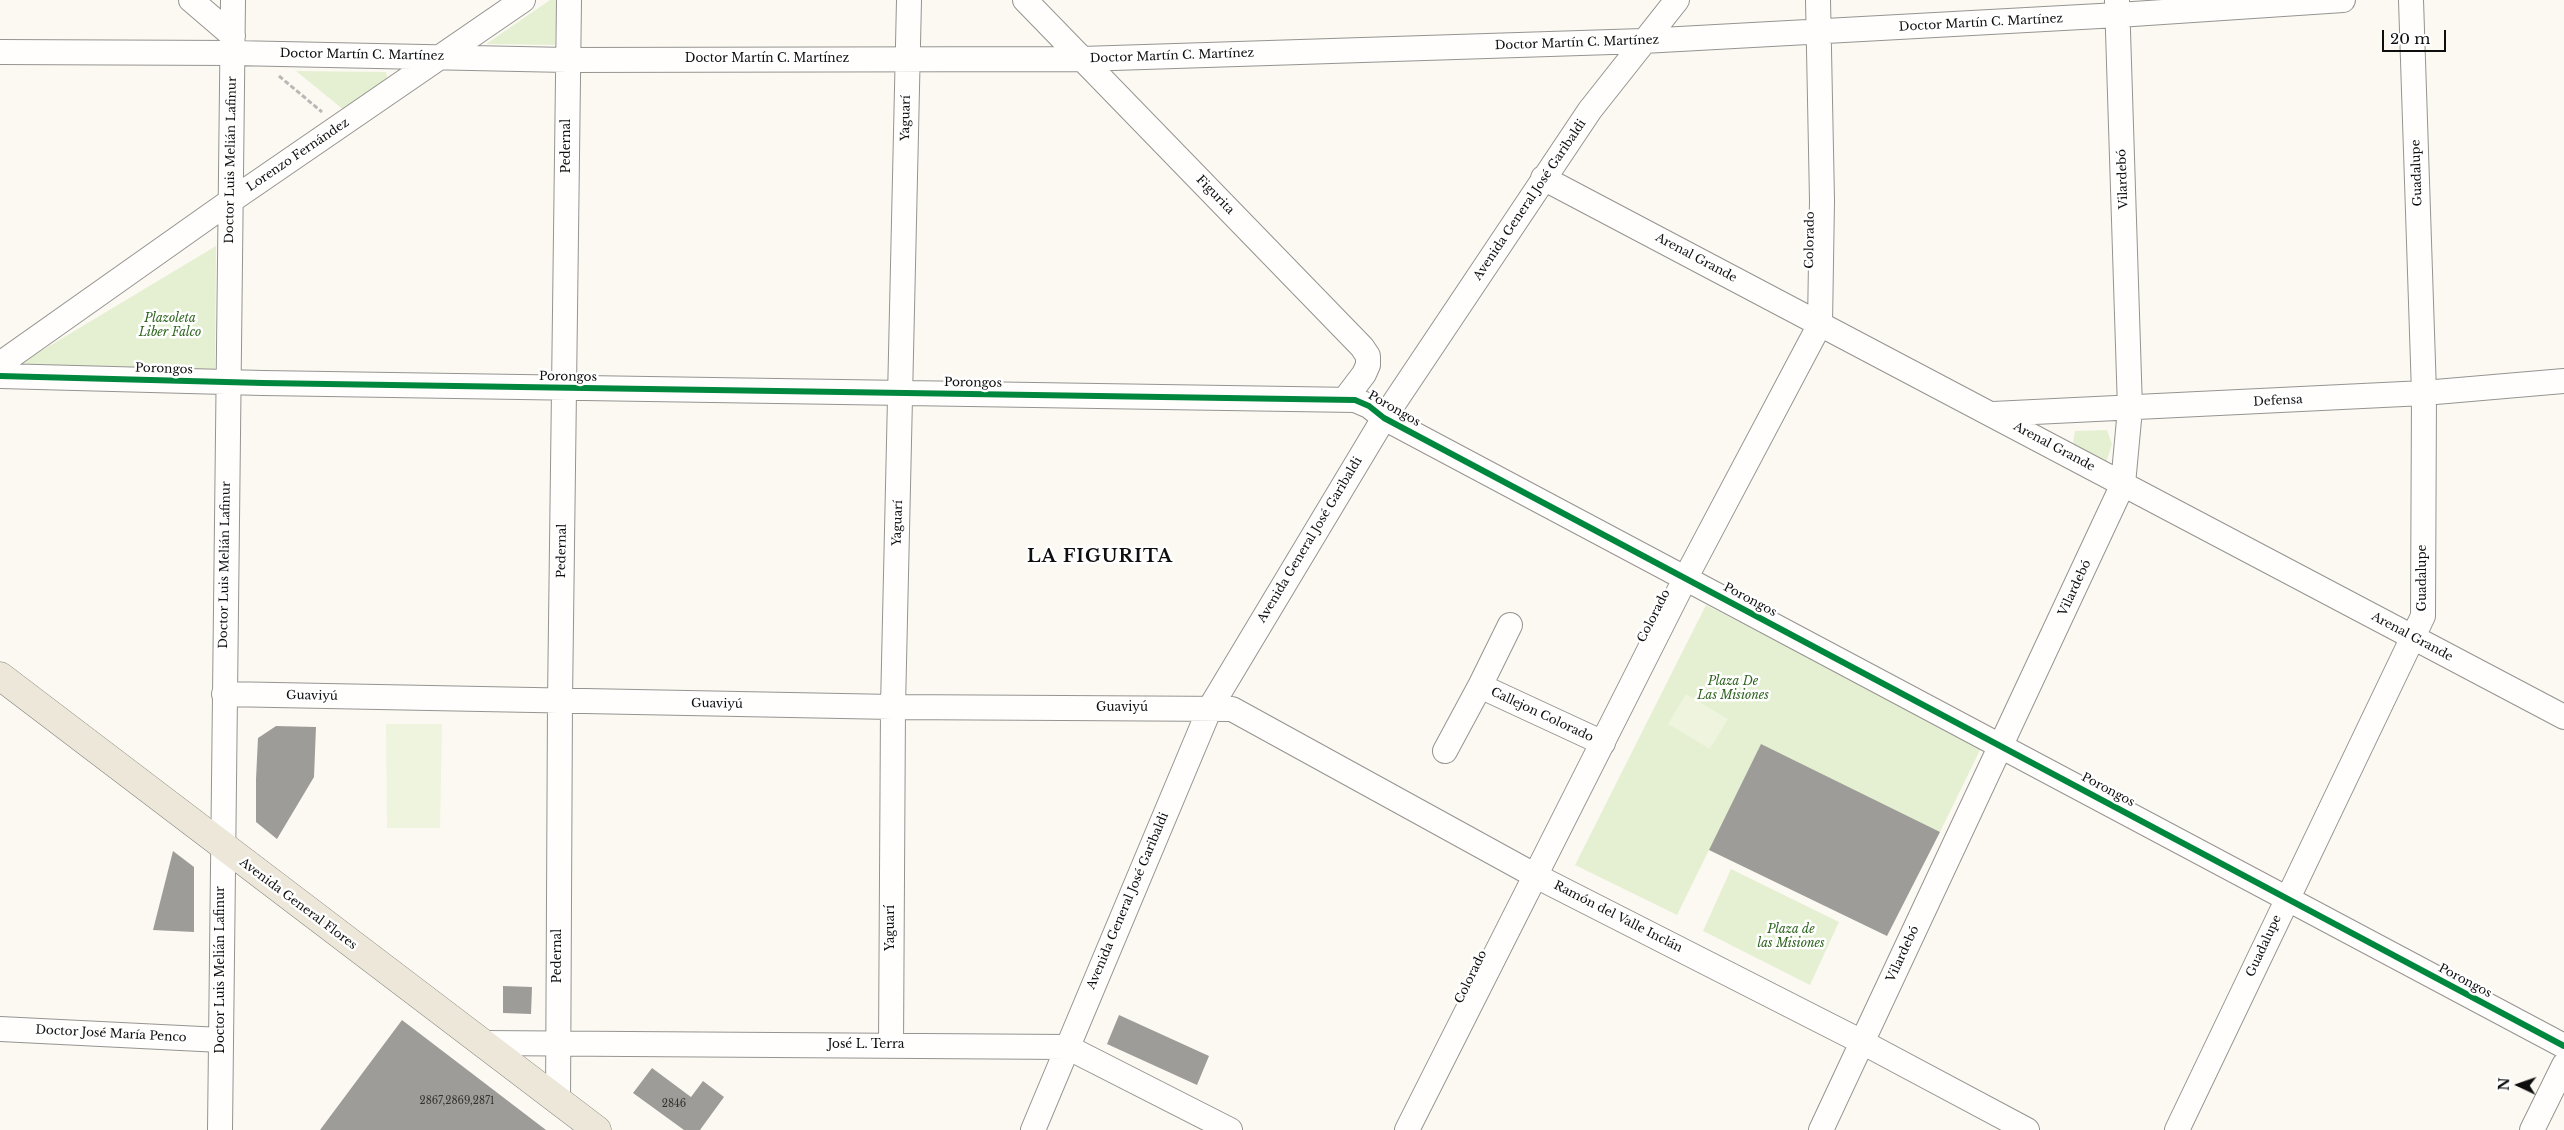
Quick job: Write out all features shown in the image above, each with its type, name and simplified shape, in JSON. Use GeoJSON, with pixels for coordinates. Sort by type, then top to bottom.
{"type":"FeatureCollection","features":[{"type":"Feature","properties":{"kind":"main road","name":"Avenida General Flores"},"geometry":{"type":"LineString","coordinates":[[0,676],[12,694],[222,846],[597,1130]]}},
{"type":"Feature","properties":{"kind":"street"},"geometry":{"type":"LineString","coordinates":[[191,0],[239,47]]}},
{"type":"Feature","properties":{"kind":"street","name":"Doctor Luis Melián Lafinur"},"geometry":{"type":"LineString","coordinates":[[220,1130],[229,202],[239,47],[233,0]]}},
{"type":"Feature","properties":{"kind":"street","name":"Lorenzo Fernández"},"geometry":{"type":"LineString","coordinates":[[0,364],[229,202],[523,0]]}},
{"type":"Feature","properties":{"kind":"street","name":"Pedernal"},"geometry":{"type":"LineString","coordinates":[[558,1101],[560,701],[569,0]]}},
{"type":"Feature","properties":{"kind":"street","name":"Yaguarí"},"geometry":{"type":"LineString","coordinates":[[891,1045],[893,707],[909,0]]}},
{"type":"Feature","properties":{"kind":"street","name":"Figurita"},"geometry":{"type":"LineString","coordinates":[[1025,0],[1362,347],[1368,356],[1368,365],[1364,374],[1345,399]]}},
{"type":"Feature","properties":{"kind":"street","name":"Avenida General José Garibaldi"},"geometry":{"type":"LineString","coordinates":[[1033,1130],[1210,708],[1384,418],[1590,110],[1677,0]]}},
{"type":"Feature","properties":{"kind":"street","name":"Colorado"},"geometry":{"type":"LineString","coordinates":[[1407,1130],[1685,579],[1820,324],[1822,200],[1818,0]]}},
{"type":"Feature","properties":{"kind":"street","name":"Doctor Martín C. Martínez"},"geometry":{"type":"LineString","coordinates":[[0,52],[239,47],[441,57],[567,60],[1082,59],[1643,42],[1818,32],[2118,8],[2343,0]]}},
{"type":"Feature","properties":{"kind":"street","name":"Guadalupe"},"geometry":{"type":"LineString","coordinates":[[2177,1130],[2423,616],[2424,393],[2411,0]]}},
{"type":"Feature","properties":{"kind":"street","name":"Vilardebó"},"geometry":{"type":"LineString","coordinates":[[1821,1130],[2124,484],[2130,409],[2118,8]]}},
{"type":"Feature","properties":{"kind":"street","name":"Arenal Grande"},"geometry":{"type":"LineString","coordinates":[[1543,178],[2564,717]]}},
{"type":"Feature","properties":{"kind":"street","name":"Porongos"},"geometry":{"type":"LineString","coordinates":[[0,376],[901,394],[1355,400],[1369,406],[1384,418],[1685,579],[2564,1046]]}},
{"type":"Feature","properties":{"kind":"street","name":"Defensa"},"geometry":{"type":"LineString","coordinates":[[1991,414],[2130,409],[2424,393],[2564,381]]}},
{"type":"Feature","properties":{"kind":"street","name":"Callejon Colorado"},"geometry":{"type":"LineString","coordinates":[[1445,751],[1510,625]]}},
{"type":"Feature","properties":{"kind":"street","name":"Callejon Colorado"},"geometry":{"type":"LineString","coordinates":[[1480,686],[1603,743]]}},
{"type":"Feature","properties":{"kind":"street","name":"Guaviyú"},"geometry":{"type":"LineString","coordinates":[[224,694],[893,707],[1210,708]]}},
{"type":"Feature","properties":{"kind":"street"},"geometry":{"type":"LineString","coordinates":[[2532,701],[2564,697]]}},
{"type":"Feature","properties":{"kind":"street","name":"Ramón del Valle Inclán"},"geometry":{"type":"LineString","coordinates":[[1210,708],[1232,709],[1534,875],[1862,1042],[2027,1130]]}},
{"type":"Feature","properties":{"kind":"street","name":"Doctor José María Penco"},"geometry":{"type":"LineString","coordinates":[[0,1029],[221,1040]]}},
{"type":"Feature","properties":{"kind":"street","name":"José L. Terra"},"geometry":{"type":"LineString","coordinates":[[482,1043],[1067,1047],[1230,1130]]}},
{"type":"Feature","properties":{"kind":"street"},"geometry":{"type":"LineString","coordinates":[[2532,1130],[2564,1065]]}},
{"type":"Feature","properties":{"kind":"path"},"geometry":{"type":"LineString","coordinates":[[239,47],[340,127]]}},
{"type":"Feature","properties":{"kind":"green space"},"geometry":{"type":"Polygon","coordinates":[[[550,0],[557,0],[555,45],[486,44],[550,0]]]}},
{"type":"Feature","properties":{"kind":"green space"},"geometry":{"type":"Polygon","coordinates":[[[296,71],[386,72],[388,81],[345,111],[296,71]]]}},
{"type":"Feature","properties":{"kind":"green space","name":"Plazoleta Liber Falco"},"geometry":{"type":"Polygon","coordinates":[[[216,246],[215,374],[16,366],[216,246]]]}},
{"type":"Feature","properties":{"kind":"green space"},"geometry":{"type":"Polygon","coordinates":[[[2107,430],[2112,444],[2106,463],[2073,443],[2075,431],[2107,430]]]}},
{"type":"Feature","properties":{"kind":"green space","name":"Plaza De Las Misiones"},"geometry":{"type":"Polygon","coordinates":[[[1706,605],[1982,746],[1940,832],[1709,850],[1677,915],[1575,865],[1706,605]]]}},
{"type":"Feature","properties":{"kind":"green space"},"geometry":{"type":"Polygon","coordinates":[[[1686,694],[1728,719],[1710,749],[1668,724],[1686,694]]]}},
{"type":"Feature","properties":{"kind":"green space"},"geometry":{"type":"Polygon","coordinates":[[[386,724],[442,724],[440,828],[387,828],[386,724]]]}},
{"type":"Feature","properties":{"kind":"green space","name":"Plaza de las Misiones"},"geometry":{"type":"Polygon","coordinates":[[[1731,869],[1839,922],[1810,985],[1703,931],[1731,869]]]}},
{"type":"Feature","properties":{"kind":"building"},"geometry":{"type":"Polygon","coordinates":[[[276,726],[316,727],[314,777],[277,839],[256,822],[258,738],[276,726]]]}},
{"type":"Feature","properties":{"kind":"building"},"geometry":{"type":"Polygon","coordinates":[[[1761,744],[1940,832],[1887,936],[1709,850],[1761,744]]]}},
{"type":"Feature","properties":{"kind":"building"},"geometry":{"type":"Polygon","coordinates":[[[173,851],[194,867],[194,932],[153,930],[173,851]]]}},
{"type":"Feature","properties":{"kind":"building"},"geometry":{"type":"Polygon","coordinates":[[[503,986],[532,987],[531,1014],[503,1013],[503,986]]]}},
{"type":"Feature","properties":{"kind":"building"},"geometry":{"type":"Polygon","coordinates":[[[1119,1015],[1209,1056],[1197,1085],[1107,1044],[1119,1015]]]}},
{"type":"Feature","properties":{"kind":"building"},"geometry":{"type":"Polygon","coordinates":[[[402,1020],[546,1130],[320,1130],[402,1020]]]}},
{"type":"Feature","properties":{"kind":"building"},"geometry":{"type":"Polygon","coordinates":[[[652,1068],[691,1097],[703,1081],[724,1097],[700,1130],[684,1130],[633,1093],[652,1068]]]}},
{"type":"Feature","properties":{"kind":"cycle path"},"geometry":{"type":"LineString","coordinates":[[0,376],[263,383],[1355,400],[1369,406],[1384,418],[2564,1046]]}},
{"type":"Feature","properties":{"kind":"district","name":"LA FIGURITA"},"geometry":{"type":"Point","coordinates":[1100,557]}}]}
